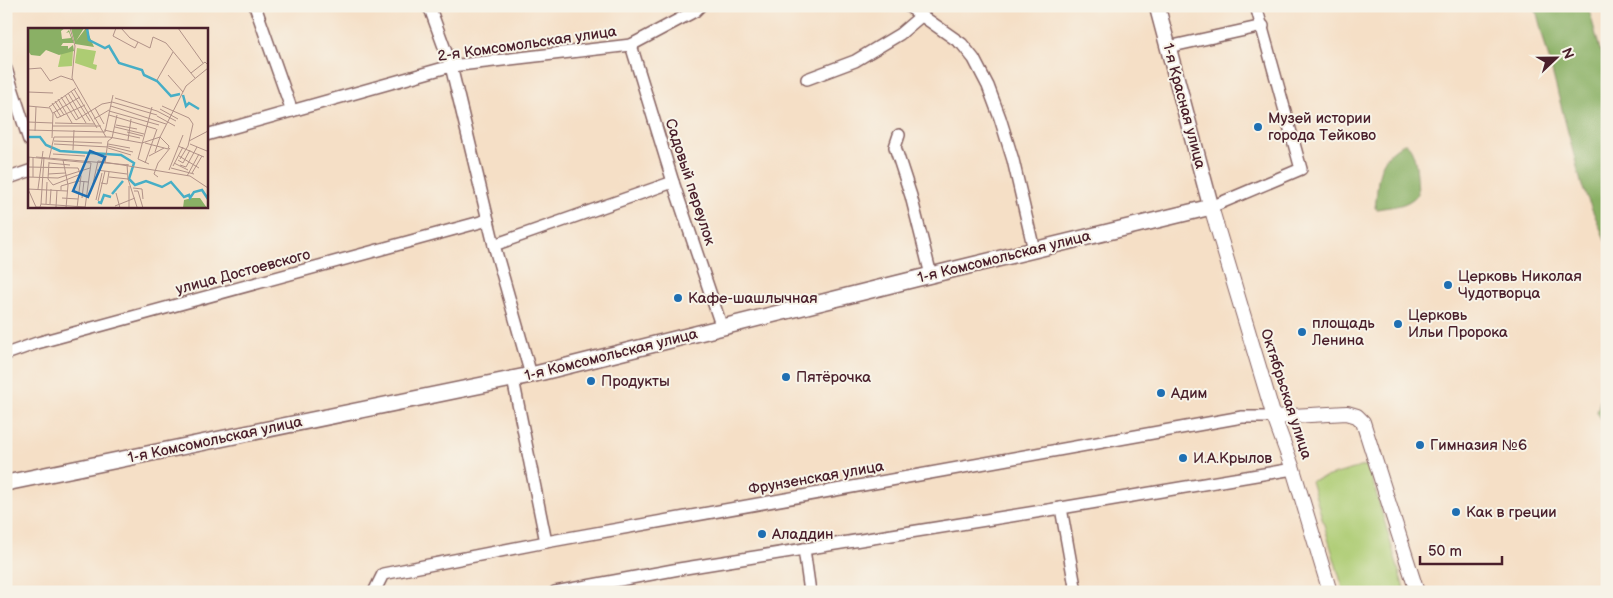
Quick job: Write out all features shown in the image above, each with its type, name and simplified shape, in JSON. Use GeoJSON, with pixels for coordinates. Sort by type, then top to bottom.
{"type":"FeatureCollection","features":[{"type":"Feature","properties":{"kind":"main road","name":"1-я Красная улица"},"geometry":{"type":"LineString","coordinates":[[1157,6],[1211,207]]}},
{"type":"Feature","properties":{"kind":"main road","name":"1-я Комсомольская улица"},"geometry":{"type":"LineString","coordinates":[[6,483],[513,380],[1211,207]]}},
{"type":"Feature","properties":{"kind":"street"},"geometry":{"type":"LineString","coordinates":[[255,6],[292,111]]}},
{"type":"Feature","properties":{"kind":"street"},"geometry":{"type":"LineString","coordinates":[[426,6],[431,11],[451,66],[494,245],[531,375]]}},
{"type":"Feature","properties":{"kind":"street"},"geometry":{"type":"LineString","coordinates":[[908,6],[962,44],[974,59],[988,86],[1014,160],[1034,250]]}},
{"type":"Feature","properties":{"kind":"street"},"geometry":{"type":"LineString","coordinates":[[1211,207],[1301,169],[1256,6]]}},
{"type":"Feature","properties":{"kind":"street","name":"2-я Комсомольская улица"},"geometry":{"type":"LineString","coordinates":[[208,134],[451,66],[631,45],[695,8]]}},
{"type":"Feature","properties":{"kind":"street"},"geometry":{"type":"LineString","coordinates":[[807,79],[856,60],[900,34],[922,16]]}},
{"type":"Feature","properties":{"kind":"street"},"geometry":{"type":"LineString","coordinates":[[1168,47],[1263,26]]}},
{"type":"Feature","properties":{"kind":"street","name":"Садовый переулок"},"geometry":{"type":"LineString","coordinates":[[631,45],[673,182],[722,328]]}},
{"type":"Feature","properties":{"kind":"street"},"geometry":{"type":"LineString","coordinates":[[6,69],[28,137]]}},
{"type":"Feature","properties":{"kind":"street"},"geometry":{"type":"LineString","coordinates":[[899,135],[895,147],[912,196],[931,275]]}},
{"type":"Feature","properties":{"kind":"street"},"geometry":{"type":"LineString","coordinates":[[6,179],[28,171]]}},
{"type":"Feature","properties":{"kind":"street"},"geometry":{"type":"LineString","coordinates":[[494,245],[673,182]]}},
{"type":"Feature","properties":{"kind":"street","name":"Октябрьская улица"},"geometry":{"type":"LineString","coordinates":[[1211,207],[1274,417],[1330,592]]}},
{"type":"Feature","properties":{"kind":"street","name":"улица Достоевского"},"geometry":{"type":"LineString","coordinates":[[6,354],[37,343],[488,220]]}},
{"type":"Feature","properties":{"kind":"street"},"geometry":{"type":"LineString","coordinates":[[513,380],[546,542]]}},
{"type":"Feature","properties":{"kind":"street"},"geometry":{"type":"LineString","coordinates":[[1274,417],[1346,413],[1357,416],[1363,422],[1417,592]]}},
{"type":"Feature","properties":{"kind":"street","name":"Фрунзенская улица"},"geometry":{"type":"LineString","coordinates":[[374,592],[383,574],[546,542],[1242,417],[1274,417]]}},
{"type":"Feature","properties":{"kind":"street"},"geometry":{"type":"LineString","coordinates":[[555,592],[679,569],[1292,469]]}},
{"type":"Feature","properties":{"kind":"street"},"geometry":{"type":"LineString","coordinates":[[1061,508],[1076,592]]}},
{"type":"Feature","properties":{"kind":"street"},"geometry":{"type":"LineString","coordinates":[[804,549],[810,592]]}},
{"type":"Feature","properties":{"kind":"green space"},"geometry":{"type":"Polygon","coordinates":[[[1535,6],[1588,6],[1607,75],[1607,244],[1582,186],[1535,6]]]}},
{"type":"Feature","properties":{"kind":"green space"},"geometry":{"type":"Polygon","coordinates":[[[1405,143],[1415,159],[1418,194],[1404,204],[1377,209],[1375,208],[1380,170],[1388,155],[1405,143]]]}},
{"type":"Feature","properties":{"kind":"green space"},"geometry":{"type":"Polygon","coordinates":[[[1607,375],[1607,429],[1597,412],[1607,375]]]}},
{"type":"Feature","properties":{"kind":"green space"},"geometry":{"type":"Polygon","coordinates":[[[1368,465],[1405,592],[1344,592],[1311,481],[1368,465]]]}},
{"type":"Feature","properties":{"kind":"place","name":"Музей истории города Тейково"},"geometry":{"type":"Point","coordinates":[1258,127]}},
{"type":"Feature","properties":{"kind":"place","name":"Церковь Николая Чудотворца"},"geometry":{"type":"Point","coordinates":[1448,285]}},
{"type":"Feature","properties":{"kind":"place","name":"Кафе-шашлычная"},"geometry":{"type":"Point","coordinates":[678,298]}},
{"type":"Feature","properties":{"kind":"place","name":"Церковь Ильи Пророка"},"geometry":{"type":"Point","coordinates":[1398,324]}},
{"type":"Feature","properties":{"kind":"place","name":"площадь Ленина"},"geometry":{"type":"Point","coordinates":[1302,332]}},
{"type":"Feature","properties":{"kind":"place","name":"Пятёрочка"},"geometry":{"type":"Point","coordinates":[786,377]}},
{"type":"Feature","properties":{"kind":"place","name":"Продукты"},"geometry":{"type":"Point","coordinates":[591,381]}},
{"type":"Feature","properties":{"kind":"place","name":"Адим"},"geometry":{"type":"Point","coordinates":[1161,393]}},
{"type":"Feature","properties":{"kind":"place","name":"Гимназия №6"},"geometry":{"type":"Point","coordinates":[1420,445]}},
{"type":"Feature","properties":{"kind":"place","name":"И.А.Крылов"},"geometry":{"type":"Point","coordinates":[1183,458]}},
{"type":"Feature","properties":{"kind":"place","name":"Как в греции"},"geometry":{"type":"Point","coordinates":[1456,512]}},
{"type":"Feature","properties":{"kind":"place","name":"Аладдин"},"geometry":{"type":"Point","coordinates":[762,534]}}]}
